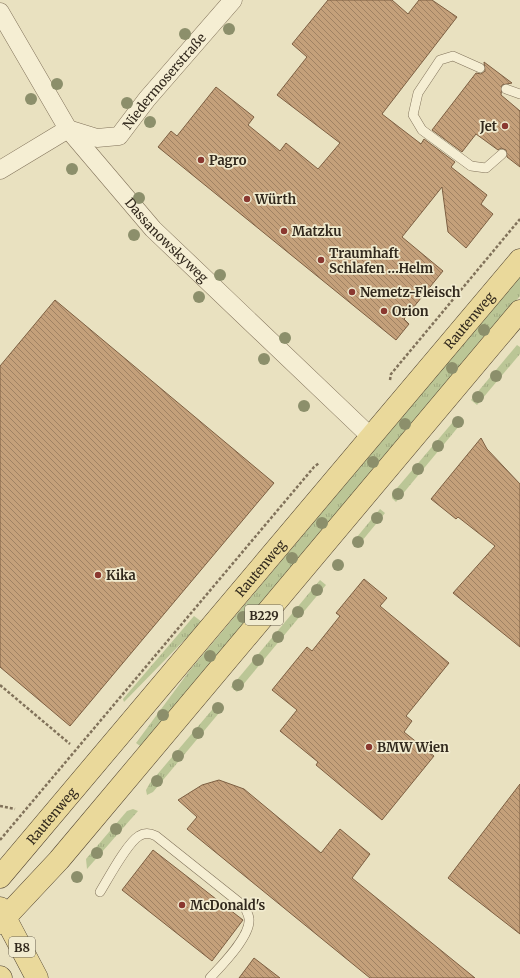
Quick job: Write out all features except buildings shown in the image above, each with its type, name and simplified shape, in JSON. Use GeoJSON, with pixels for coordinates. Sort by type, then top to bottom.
{"type":"FeatureCollection","features":[{"type":"Feature","properties":{"kind":"main road","name":"Rautenweg"},"geometry":{"type":"LineString","coordinates":[[0,877],[520,260]]}},
{"type":"Feature","properties":{"kind":"main road","name":"B229"},"geometry":{"type":"LineString","coordinates":[[2,916],[59,860],[520,311]]}},
{"type":"Feature","properties":{"kind":"main road","name":"B8"},"geometry":{"type":"LineString","coordinates":[[2,916],[37,978]]}},
{"type":"Feature","properties":{"kind":"street","name":"Niedermoserstraße"},"geometry":{"type":"LineString","coordinates":[[68,129],[97,138],[119,136],[147,99],[233,0]]}},
{"type":"Feature","properties":{"kind":"street","name":"Dassanowskyweg"},"geometry":{"type":"LineString","coordinates":[[0,12],[68,129],[153,229],[371,437]]}},
{"type":"Feature","properties":{"kind":"street"},"geometry":{"type":"LineString","coordinates":[[0,170],[68,129]]}},
{"type":"Feature","properties":{"kind":"lane"},"geometry":{"type":"LineString","coordinates":[[480,68],[453,56],[440,60],[418,93],[413,115],[422,130],[471,166],[486,168],[502,154]]}},
{"type":"Feature","properties":{"kind":"lane"},"geometry":{"type":"LineString","coordinates":[[506,89],[520,94]]}},
{"type":"Feature","properties":{"kind":"lane"},"geometry":{"type":"LineString","coordinates":[[100,892],[132,843],[144,834],[150,833],[156,836],[245,908],[249,919],[248,928],[243,939],[210,978]]}},
{"type":"Feature","properties":{"kind":"path"},"geometry":{"type":"LineString","coordinates":[[388,385],[391,374],[520,219]]}},
{"type":"Feature","properties":{"kind":"path"},"geometry":{"type":"LineString","coordinates":[[0,840],[314,466],[325,459]]}},
{"type":"Feature","properties":{"kind":"path"},"geometry":{"type":"LineString","coordinates":[[0,686],[70,744]]}},
{"type":"Feature","properties":{"kind":"path"},"geometry":{"type":"LineString","coordinates":[[0,806],[16,809]]}},
{"type":"Feature","properties":{"kind":"green space"},"geometry":{"type":"Polygon","coordinates":[[[520,276],[520,296],[143,748],[136,743],[190,670],[520,276]]]}},
{"type":"Feature","properties":{"kind":"green space"},"geometry":{"type":"Polygon","coordinates":[[[517,345],[520,347],[520,354],[477,405],[471,400],[517,345]]]}},
{"type":"Feature","properties":{"kind":"green space"},"geometry":{"type":"Polygon","coordinates":[[[458,416],[464,420],[396,502],[392,498],[392,494],[458,416]]]}},
{"type":"Feature","properties":{"kind":"green space"},"geometry":{"type":"Polygon","coordinates":[[[380,509],[385,513],[357,547],[352,543],[380,509]]]}},
{"type":"Feature","properties":{"kind":"green space"},"geometry":{"type":"Polygon","coordinates":[[[320,580],[326,585],[237,692],[231,687],[320,580]]]}},
{"type":"Feature","properties":{"kind":"green space"},"geometry":{"type":"Polygon","coordinates":[[[194,616],[202,622],[124,702],[123,699],[194,616]]]}},
{"type":"Feature","properties":{"kind":"green space"},"geometry":{"type":"Polygon","coordinates":[[[217,704],[224,707],[153,792],[147,795],[146,790],[150,783],[217,704]]]}},
{"type":"Feature","properties":{"kind":"green space"},"geometry":{"type":"Polygon","coordinates":[[[133,809],[138,811],[87,869],[86,859],[127,811],[133,809]]]}},
{"type":"Feature","properties":{"kind":"place","name":"Jet"},"geometry":{"type":"Point","coordinates":[505,126]}},
{"type":"Feature","properties":{"kind":"place","name":"Pagro"},"geometry":{"type":"Point","coordinates":[201,160]}},
{"type":"Feature","properties":{"kind":"place","name":"Würth"},"geometry":{"type":"Point","coordinates":[247,199]}},
{"type":"Feature","properties":{"kind":"place","name":"Matzku"},"geometry":{"type":"Point","coordinates":[284,231]}},
{"type":"Feature","properties":{"kind":"place","name":"Traumhaft Schlafen …Helm"},"geometry":{"type":"Point","coordinates":[321,260]}},
{"type":"Feature","properties":{"kind":"place","name":"Nemetz-Fleisch"},"geometry":{"type":"Point","coordinates":[352,292]}},
{"type":"Feature","properties":{"kind":"place","name":"Orion"},"geometry":{"type":"Point","coordinates":[384,311]}},
{"type":"Feature","properties":{"kind":"place","name":"Kika"},"geometry":{"type":"Point","coordinates":[98,575]}},
{"type":"Feature","properties":{"kind":"place","name":"BMW Wien"},"geometry":{"type":"Point","coordinates":[369,747]}},
{"type":"Feature","properties":{"kind":"place","name":"McDonald's"},"geometry":{"type":"Point","coordinates":[182,905]}}]}
